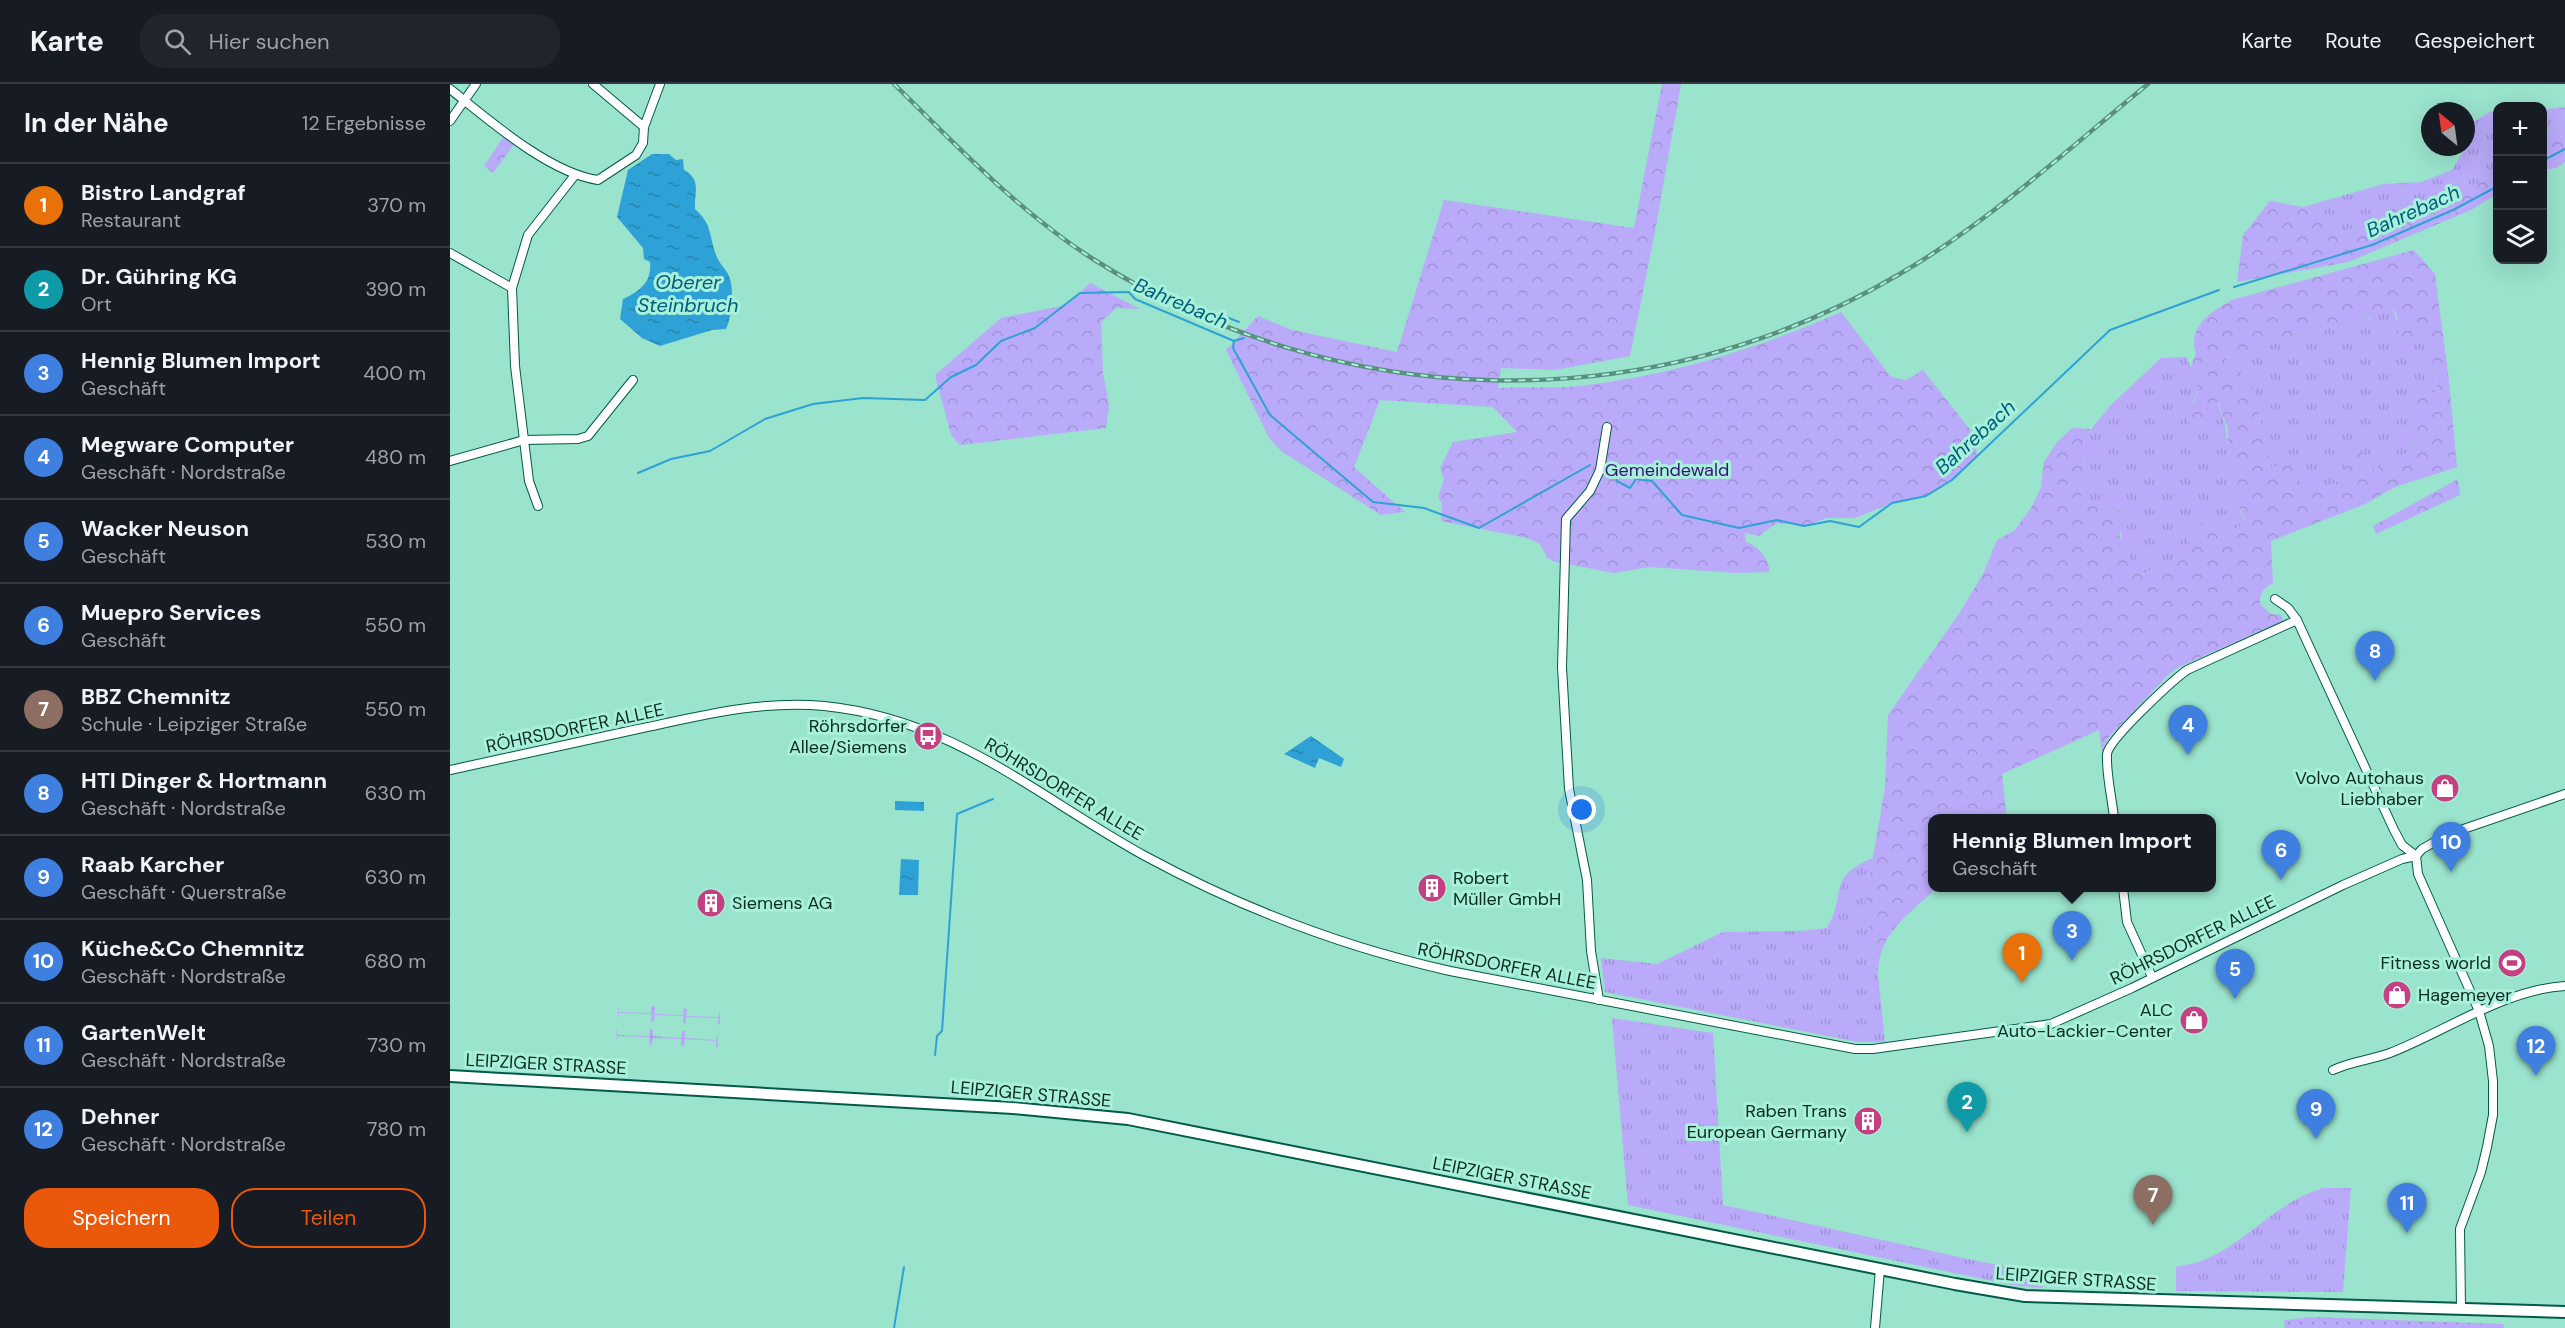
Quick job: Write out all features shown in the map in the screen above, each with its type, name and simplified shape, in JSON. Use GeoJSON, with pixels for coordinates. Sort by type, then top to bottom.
{"type":"FeatureCollection","features":[{"type":"Feature","properties":{"kind":"main road","name":"LEIPZIGER STRASSE"},"geometry":{"type":"LineString","coordinates":[[450,1076],[1100,1115],[1313,1154],[1880,1269],[2025,1296],[2214,1303],[2461,1307],[2565,1312]]}},
{"type":"Feature","properties":{"kind":"street"},"geometry":{"type":"LineString","coordinates":[[450,121],[476,84]]}},
{"type":"Feature","properties":{"kind":"street"},"geometry":{"type":"LineString","coordinates":[[592,84],[644,127]]}},
{"type":"Feature","properties":{"kind":"street"},"geometry":{"type":"LineString","coordinates":[[450,89],[517,141],[575,175],[598,180],[607,177],[636,155],[643,143],[644,127],[660,84]]}},
{"type":"Feature","properties":{"kind":"street"},"geometry":{"type":"LineString","coordinates":[[538,506],[529,481],[515,366],[512,288],[528,235],[575,175]]}},
{"type":"Feature","properties":{"kind":"street"},"geometry":{"type":"LineString","coordinates":[[450,253],[512,288]]}},
{"type":"Feature","properties":{"kind":"street"},"geometry":{"type":"LineString","coordinates":[[450,461],[524,440],[578,439],[588,436],[633,380]]}},
{"type":"Feature","properties":{"kind":"street"},"geometry":{"type":"LineString","coordinates":[[1599,1000],[1592,951],[1587,880],[1569,789],[1562,655],[1566,519],[1590,491],[1600,470],[1607,427]]}},
{"type":"Feature","properties":{"kind":"street"},"geometry":{"type":"LineString","coordinates":[[2275,599],[2288,608],[2297,620],[2394,830],[2402,845],[2416,856],[2418,874],[2479,1011],[2489,1046],[2493,1115],[2481,1172],[2460,1229],[2461,1307]]}},
{"type":"Feature","properties":{"kind":"street"},"geometry":{"type":"LineString","coordinates":[[2114,814],[2108,754],[2116,738],[2187,670],[2297,620]]}},
{"type":"Feature","properties":{"kind":"street","name":"RÖHRSDORFER ALLEE"},"geometry":{"type":"LineString","coordinates":[[450,770],[738,709],[798,705],[867,712],[937,733],[1166,867],[1230,898],[1317,934],[1412,963],[1844,1047],[1873,1050],[2043,1026],[2353,881],[2402,859],[2416,856],[2422,849],[2449,834],[2565,794]]}},
{"type":"Feature","properties":{"kind":"street"},"geometry":{"type":"LineString","coordinates":[[2123,892],[2127,922],[2152,977]]}},
{"type":"Feature","properties":{"kind":"street"},"geometry":{"type":"LineString","coordinates":[[2333,1070],[2350,1062],[2390,1053],[2479,1011],[2545,988],[2565,986]]}},
{"type":"Feature","properties":{"kind":"street"},"geometry":{"type":"LineString","coordinates":[[1875,1328],[1880,1269]]}},
{"type":"Feature","properties":{"kind":"green space","name":"Gemeindewald"},"geometry":{"type":"Polygon","coordinates":[[[1662,84],[1681,84],[1630,356],[1555,370],[1501,368],[1498,388],[1567,387],[1672,370],[1775,339],[1841,312],[1891,377],[1906,380],[1923,370],[1975,436],[1977,457],[1952,480],[1926,496],[1892,503],[1855,518],[1827,518],[1805,526],[1777,523],[1759,536],[1745,533],[1746,542],[1755,546],[1762,553],[1770,572],[1735,573],[1650,567],[1614,573],[1556,562],[1547,558],[1540,544],[1527,538],[1441,521],[1442,504],[1438,497],[1444,479],[1440,468],[1453,442],[1517,432],[1493,407],[1380,400],[1354,467],[1405,512],[1381,515],[1281,451],[1269,438],[1226,350],[1258,316],[1292,330],[1397,352],[1444,200],[1634,228],[1662,84]]]}},
{"type":"Feature","properties":{"kind":"green space"},"geometry":{"type":"Polygon","coordinates":[[[2565,107],[2565,117],[2547,133],[2547,109],[2565,107]]]}},
{"type":"Feature","properties":{"kind":"green space"},"geometry":{"type":"Polygon","coordinates":[[[2493,112],[2493,177],[2447,197],[2435,216],[2387,204],[2380,217],[2341,233],[2303,207],[2384,184],[2421,182],[2452,170],[2461,156],[2475,156],[2475,121],[2493,112]]]}},
{"type":"Feature","properties":{"kind":"green space"},"geometry":{"type":"Polygon","coordinates":[[[2565,117],[2565,162],[2557,168],[2547,169],[2547,134],[2565,117]]]}},
{"type":"Feature","properties":{"kind":"green space"},"geometry":{"type":"Polygon","coordinates":[[[504,136],[515,143],[493,173],[484,166],[504,136]]]}},
{"type":"Feature","properties":{"kind":"green space"},"geometry":{"type":"Polygon","coordinates":[[[2493,177],[2493,196],[2471,210],[2348,262],[2237,282],[2243,235],[2270,201],[2303,207],[2341,233],[2380,217],[2387,204],[2435,216],[2446,197],[2493,177]]]}},
{"type":"Feature","properties":{"kind":"green space"},"geometry":{"type":"Polygon","coordinates":[[[2414,250],[2435,274],[2457,467],[2395,487],[2365,504],[2271,541],[2273,583],[2263,591],[2260,604],[2271,614],[2281,615],[2283,621],[2179,667],[2168,675],[2107,739],[2102,754],[2099,730],[2002,774],[2007,814],[1928,814],[1928,892],[1933,892],[1906,916],[1889,936],[1879,961],[1878,975],[1865,905],[1885,787],[1888,715],[1960,612],[1984,572],[1997,540],[2015,530],[2031,508],[2041,488],[2044,462],[2057,442],[2072,428],[2091,429],[2083,439],[2085,466],[2081,497],[2097,507],[2124,511],[2129,523],[2119,534],[2130,559],[2141,575],[2188,553],[2190,527],[2206,522],[2221,538],[2246,522],[2235,499],[2234,474],[2227,448],[2228,429],[2218,402],[2204,410],[2205,424],[2199,432],[2191,433],[2187,417],[2198,393],[2197,383],[2190,369],[2196,353],[2195,335],[2203,321],[2232,300],[2414,250]],[[2392,307],[2382,309],[2376,319],[2364,316],[2347,326],[2309,330],[2226,358],[2252,382],[2271,467],[2291,463],[2306,496],[2348,476],[2344,458],[2361,451],[2370,471],[2415,449],[2410,400],[2437,391],[2431,338],[2411,341],[2397,337],[2396,314],[2392,307]]]}},
{"type":"Feature","properties":{"kind":"green space"},"geometry":{"type":"Polygon","coordinates":[[[1090,283],[1140,309],[1116,308],[1101,322],[1103,373],[1109,406],[1106,428],[960,445],[951,435],[935,375],[1001,318],[1067,305],[1090,283]]]}},
{"type":"Feature","properties":{"kind":"green space"},"geometry":{"type":"Polygon","coordinates":[[[2392,307],[2399,327],[2397,337],[2411,341],[2431,337],[2437,392],[2410,400],[2415,449],[2370,471],[2361,452],[2345,458],[2349,476],[2306,496],[2271,467],[2252,382],[2226,358],[2309,330],[2347,326],[2364,316],[2371,319],[2382,309],[2392,307]]]}},
{"type":"Feature","properties":{"kind":"green space"},"geometry":{"type":"Polygon","coordinates":[[[2186,357],[2200,386],[2193,403],[2205,424],[2203,410],[2217,402],[2222,414],[2238,504],[2246,522],[2221,538],[2206,522],[2188,553],[2141,575],[2123,545],[2121,530],[2124,511],[2097,507],[2081,497],[2085,466],[2083,439],[2110,406],[2161,358],[2186,357]]]}},
{"type":"Feature","properties":{"kind":"green space"},"geometry":{"type":"Polygon","coordinates":[[[2458,479],[2460,495],[2376,534],[2373,526],[2458,479]]]}},
{"type":"Feature","properties":{"kind":"green space"},"geometry":{"type":"Polygon","coordinates":[[[1873,858],[1865,905],[1878,975],[1885,1042],[1858,1042],[1605,992],[1601,958],[1657,964],[1723,932],[1799,931],[1827,928],[1843,879],[1858,865],[1873,858]]]}},
{"type":"Feature","properties":{"kind":"green space"},"geometry":{"type":"Polygon","coordinates":[[[619,1005],[619,1012],[651,1013],[652,1006],[655,1007],[655,1014],[683,1015],[684,1008],[687,1009],[686,1016],[718,1017],[720,1011],[720,1024],[718,1025],[718,1018],[686,1017],[686,1024],[683,1023],[683,1016],[655,1015],[654,1022],[651,1021],[651,1014],[619,1013],[617,1020],[619,1005]]]}},
{"type":"Feature","properties":{"kind":"green space"},"geometry":{"type":"Polygon","coordinates":[[[1612,1018],[1713,1033],[1723,1205],[1982,1262],[2042,1272],[2043,1288],[2012,1285],[1628,1205],[1612,1018]]]}},
{"type":"Feature","properties":{"kind":"green space"},"geometry":{"type":"Polygon","coordinates":[[[616,1028],[618,1035],[649,1036],[650,1029],[653,1029],[653,1036],[681,1038],[682,1031],[685,1031],[685,1038],[716,1040],[718,1033],[718,1046],[716,1048],[716,1041],[685,1039],[684,1046],[681,1046],[681,1039],[653,1038],[652,1045],[649,1044],[649,1037],[617,1036],[617,1043],[616,1028]]]}},
{"type":"Feature","properties":{"kind":"green space"},"geometry":{"type":"Polygon","coordinates":[[[2323,1188],[2351,1188],[2343,1292],[2176,1291],[2176,1267],[2198,1262],[2217,1254],[2284,1207],[2302,1196],[2323,1188]]]}},
{"type":"Feature","properties":{"kind":"green space"},"geometry":{"type":"Polygon","coordinates":[[[2314,1317],[2503,1324],[2504,1328],[2285,1328],[2284,1320],[2314,1317]]]}},
{"type":"Feature","properties":{"kind":"water","name":"Oberer Steinbruch"},"geometry":{"type":"Polygon","coordinates":[[[652,154],[669,154],[676,160],[683,159],[684,170],[695,182],[695,209],[707,225],[716,255],[728,274],[732,294],[726,329],[712,330],[660,346],[642,338],[620,319],[623,299],[644,285],[649,275],[650,262],[644,259],[643,248],[617,217],[628,170],[652,154]]]}},
{"type":"Feature","properties":{"kind":"water"},"geometry":{"type":"Polygon","coordinates":[[[1311,736],[1344,759],[1341,767],[1319,758],[1315,768],[1284,754],[1311,736]]]}},
{"type":"Feature","properties":{"kind":"water"},"geometry":{"type":"Polygon","coordinates":[[[895,801],[924,802],[924,811],[895,810],[895,801]]]}},
{"type":"Feature","properties":{"kind":"water"},"geometry":{"type":"Polygon","coordinates":[[[901,859],[919,860],[918,895],[899,895],[901,859]]]}},
{"type":"Feature","properties":{"kind":"waterway","name":"Bahrebach"},"geometry":{"type":"LineString","coordinates":[[2547,158],[2565,149]]}},
{"type":"Feature","properties":{"kind":"waterway","name":"Bahrebach"},"geometry":{"type":"LineString","coordinates":[[2234,287],[2372,245],[2453,210],[2493,189]]}},
{"type":"Feature","properties":{"kind":"waterway","name":"Bahrebach"},"geometry":{"type":"LineString","coordinates":[[1612,468],[1617,481],[1630,488],[1636,479],[1652,481],[1682,515],[1739,528],[1777,520],[1804,526],[1830,521],[1859,527],[1892,503],[1926,496],[1952,480],[2110,330],[2219,290]]}},
{"type":"Feature","properties":{"kind":"waterway","name":"Bahrebach"},"geometry":{"type":"LineString","coordinates":[[638,473],[671,459],[710,451],[765,419],[813,404],[863,398],[925,400],[951,377],[976,365],[1001,341],[1035,328],[1080,293],[1129,292],[1135,299],[1234,341],[1233,348],[1270,415],[1373,502],[1424,508],[1479,528],[1590,465]]}},
{"type":"Feature","properties":{"kind":"waterway"},"geometry":{"type":"LineString","coordinates":[[1221,315],[1239,322]]}},
{"type":"Feature","properties":{"kind":"waterway"},"geometry":{"type":"LineString","coordinates":[[1234,341],[1244,338]]}},
{"type":"Feature","properties":{"kind":"waterway"},"geometry":{"type":"LineString","coordinates":[[935,1055],[937,1036],[942,1031],[957,814],[993,799]]}},
{"type":"Feature","properties":{"kind":"waterway"},"geometry":{"type":"LineString","coordinates":[[894,1328],[904,1267]]}},
{"type":"Feature","properties":{"kind":"railway"},"geometry":{"type":"LineString","coordinates":[[894,84],[989,177],[1039,220],[1093,259],[1188,310],[1287,348],[1389,371],[1493,380],[1598,375],[1701,356],[1801,323],[1898,275],[1931,255],[2026,185],[2148,84]]}},
{"type":"Feature","properties":{"kind":"place","name":"HTI Dinger & Hortmann"},"geometry":{"type":"Point","coordinates":[2375,681]}},
{"type":"Feature","properties":{"kind":"place","name":"Röhrsdorfer Allee/Siemens"},"geometry":{"type":"Point","coordinates":[928,736]}},
{"type":"Feature","properties":{"kind":"place","name":"Megware Computer"},"geometry":{"type":"Point","coordinates":[2188,755]}},
{"type":"Feature","properties":{"kind":"place","name":"Volvo Autohaus Liebhaber"},"geometry":{"type":"Point","coordinates":[2445,788]}},
{"type":"Feature","properties":{"kind":"place","name":"Küche&Co Chemnitz"},"geometry":{"type":"Point","coordinates":[2451,872]}},
{"type":"Feature","properties":{"kind":"place","name":"Muepro Services"},"geometry":{"type":"Point","coordinates":[2281,880]}},
{"type":"Feature","properties":{"kind":"place","name":"Robert Müller GmbH"},"geometry":{"type":"Point","coordinates":[1432,888]}},
{"type":"Feature","properties":{"kind":"place","name":"Siemens AG"},"geometry":{"type":"Point","coordinates":[711,903]}},
{"type":"Feature","properties":{"kind":"place","name":"Hennig Blumen Import"},"geometry":{"type":"Point","coordinates":[2072,961]}},
{"type":"Feature","properties":{"kind":"place","name":"Fitness world"},"geometry":{"type":"Point","coordinates":[2512,963]}},
{"type":"Feature","properties":{"kind":"place","name":"Bistro Landgraf"},"geometry":{"type":"Point","coordinates":[2022,983]}},
{"type":"Feature","properties":{"kind":"place","name":"Hagemeyer"},"geometry":{"type":"Point","coordinates":[2397,995]}},
{"type":"Feature","properties":{"kind":"place","name":"Wacker Neuson"},"geometry":{"type":"Point","coordinates":[2235,999]}},
{"type":"Feature","properties":{"kind":"place","name":"ALC Auto-Lackier-Center"},"geometry":{"type":"Point","coordinates":[2194,1020]}},
{"type":"Feature","properties":{"kind":"place","name":"Dehner"},"geometry":{"type":"Point","coordinates":[2536,1076]}},
{"type":"Feature","properties":{"kind":"place","name":"Raben Trans European Germany"},"geometry":{"type":"Point","coordinates":[1868,1121]}},
{"type":"Feature","properties":{"kind":"place","name":"Dr. Gühring KG"},"geometry":{"type":"Point","coordinates":[1967,1132]}},
{"type":"Feature","properties":{"kind":"place","name":"Raab Karcher"},"geometry":{"type":"Point","coordinates":[2316,1139]}},
{"type":"Feature","properties":{"kind":"place","name":"BBZ Chemnitz"},"geometry":{"type":"Point","coordinates":[2153,1225]}},
{"type":"Feature","properties":{"kind":"place","name":"GartenWelt"},"geometry":{"type":"Point","coordinates":[2407,1233]}}]}
